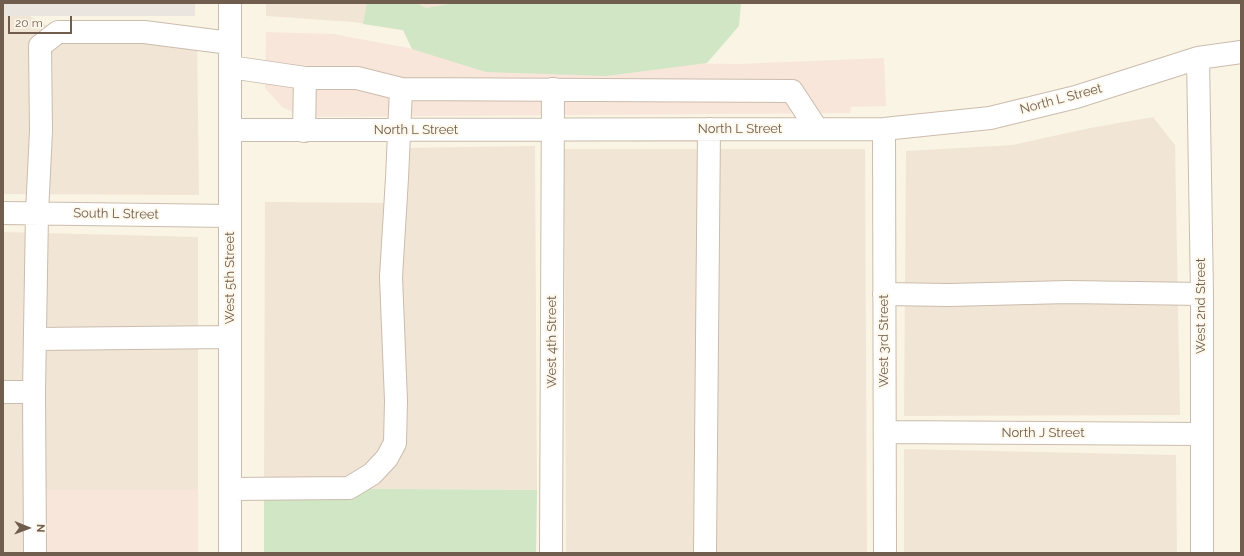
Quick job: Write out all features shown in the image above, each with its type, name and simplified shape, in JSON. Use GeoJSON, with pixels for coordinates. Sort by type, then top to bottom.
{"type":"FeatureCollection","features":[{"type":"Feature","properties":{"kind":"street","name":"West 5th Street"},"geometry":{"type":"LineString","coordinates":[[230,3],[230,553]]}},
{"type":"Feature","properties":{"kind":"street"},"geometry":{"type":"LineString","coordinates":[[35,553],[34,392],[37,213],[41,131],[40,46],[58,32],[144,32],[230,43]]}},
{"type":"Feature","properties":{"kind":"street","name":"North L Street"},"geometry":{"type":"LineString","coordinates":[[230,130],[884,129],[990,118],[1076,97],[1198,58],[1241,52]]}},
{"type":"Feature","properties":{"kind":"street","name":"West 2nd Street"},"geometry":{"type":"LineString","coordinates":[[1198,58],[1202,294],[1202,553]]}},
{"type":"Feature","properties":{"kind":"street"},"geometry":{"type":"LineString","coordinates":[[230,67],[305,78],[357,78],[400,89],[792,91],[817,129]]}},
{"type":"Feature","properties":{"kind":"street"},"geometry":{"type":"LineString","coordinates":[[304,131],[305,78]]}},
{"type":"Feature","properties":{"kind":"street"},"geometry":{"type":"LineString","coordinates":[[230,489],[349,488],[372,474],[387,458],[395,443],[396,401],[390,277],[397,178],[400,89]]}},
{"type":"Feature","properties":{"kind":"street","name":"West 4th Street"},"geometry":{"type":"LineString","coordinates":[[551,553],[553,89]]}},
{"type":"Feature","properties":{"kind":"street"},"geometry":{"type":"LineString","coordinates":[[705,553],[709,129]]}},
{"type":"Feature","properties":{"kind":"street","name":"West 3rd Street"},"geometry":{"type":"LineString","coordinates":[[884,129],[885,553]]}},
{"type":"Feature","properties":{"kind":"street","name":"South L Street"},"geometry":{"type":"LineString","coordinates":[[3,213],[230,216]]}},
{"type":"Feature","properties":{"kind":"street"},"geometry":{"type":"LineString","coordinates":[[884,294],[949,295],[1068,292],[1202,294]]}},
{"type":"Feature","properties":{"kind":"street"},"geometry":{"type":"LineString","coordinates":[[35,339],[230,337]]}},
{"type":"Feature","properties":{"kind":"street"},"geometry":{"type":"LineString","coordinates":[[3,392],[34,392]]}},
{"type":"Feature","properties":{"kind":"street","name":"North J Street"},"geometry":{"type":"LineString","coordinates":[[885,432],[1201,434]]}},
{"type":"Feature","properties":{"kind":"shaded area"},"geometry":{"type":"Polygon","coordinates":[[[3,3],[195,3],[195,16],[3,16],[3,3]]]}},
{"type":"Feature","properties":{"kind":"shaded area"},"geometry":{"type":"Polygon","coordinates":[[[266,3],[509,3],[478,43],[354,22],[266,16],[266,3]]]}},
{"type":"Feature","properties":{"kind":"shaded area"},"geometry":{"type":"Polygon","coordinates":[[[3,16],[30,16],[58,32],[197,39],[199,195],[3,194],[3,16]]]}},
{"type":"Feature","properties":{"kind":"shaded area"},"geometry":{"type":"Polygon","coordinates":[[[266,32],[333,34],[473,60],[738,64],[884,58],[886,106],[851,107],[850,113],[304,117],[282,107],[265,88],[266,32]]]}},
{"type":"Feature","properties":{"kind":"shaded area"},"geometry":{"type":"Polygon","coordinates":[[[1153,117],[1175,145],[1180,415],[904,416],[906,151],[1012,145],[1090,128],[1153,117]]]}},
{"type":"Feature","properties":{"kind":"shaded area"},"geometry":{"type":"Polygon","coordinates":[[[535,146],[537,490],[264,488],[265,202],[395,203],[398,148],[535,146]]]}},
{"type":"Feature","properties":{"kind":"shaded area"},"geometry":{"type":"Polygon","coordinates":[[[564,149],[865,149],[867,553],[566,553],[564,149]]]}},
{"type":"Feature","properties":{"kind":"shaded area"},"geometry":{"type":"Polygon","coordinates":[[[3,232],[198,237],[198,490],[36,490],[35,553],[3,553],[3,232]]]}},
{"type":"Feature","properties":{"kind":"shaded area"},"geometry":{"type":"Polygon","coordinates":[[[904,449],[1176,455],[1177,553],[904,553],[904,449]]]}},
{"type":"Feature","properties":{"kind":"shaded area"},"geometry":{"type":"Polygon","coordinates":[[[36,490],[198,490],[198,553],[35,553],[36,490]]]}},
{"type":"Feature","properties":{"kind":"green space"},"geometry":{"type":"Polygon","coordinates":[[[367,3],[417,3],[426,8],[456,3],[741,3],[739,26],[707,63],[606,76],[486,72],[412,49],[403,30],[363,24],[367,3]]]}},
{"type":"Feature","properties":{"kind":"green space"},"geometry":{"type":"Polygon","coordinates":[[[264,488],[537,490],[536,553],[264,553],[264,488]]]}}]}
